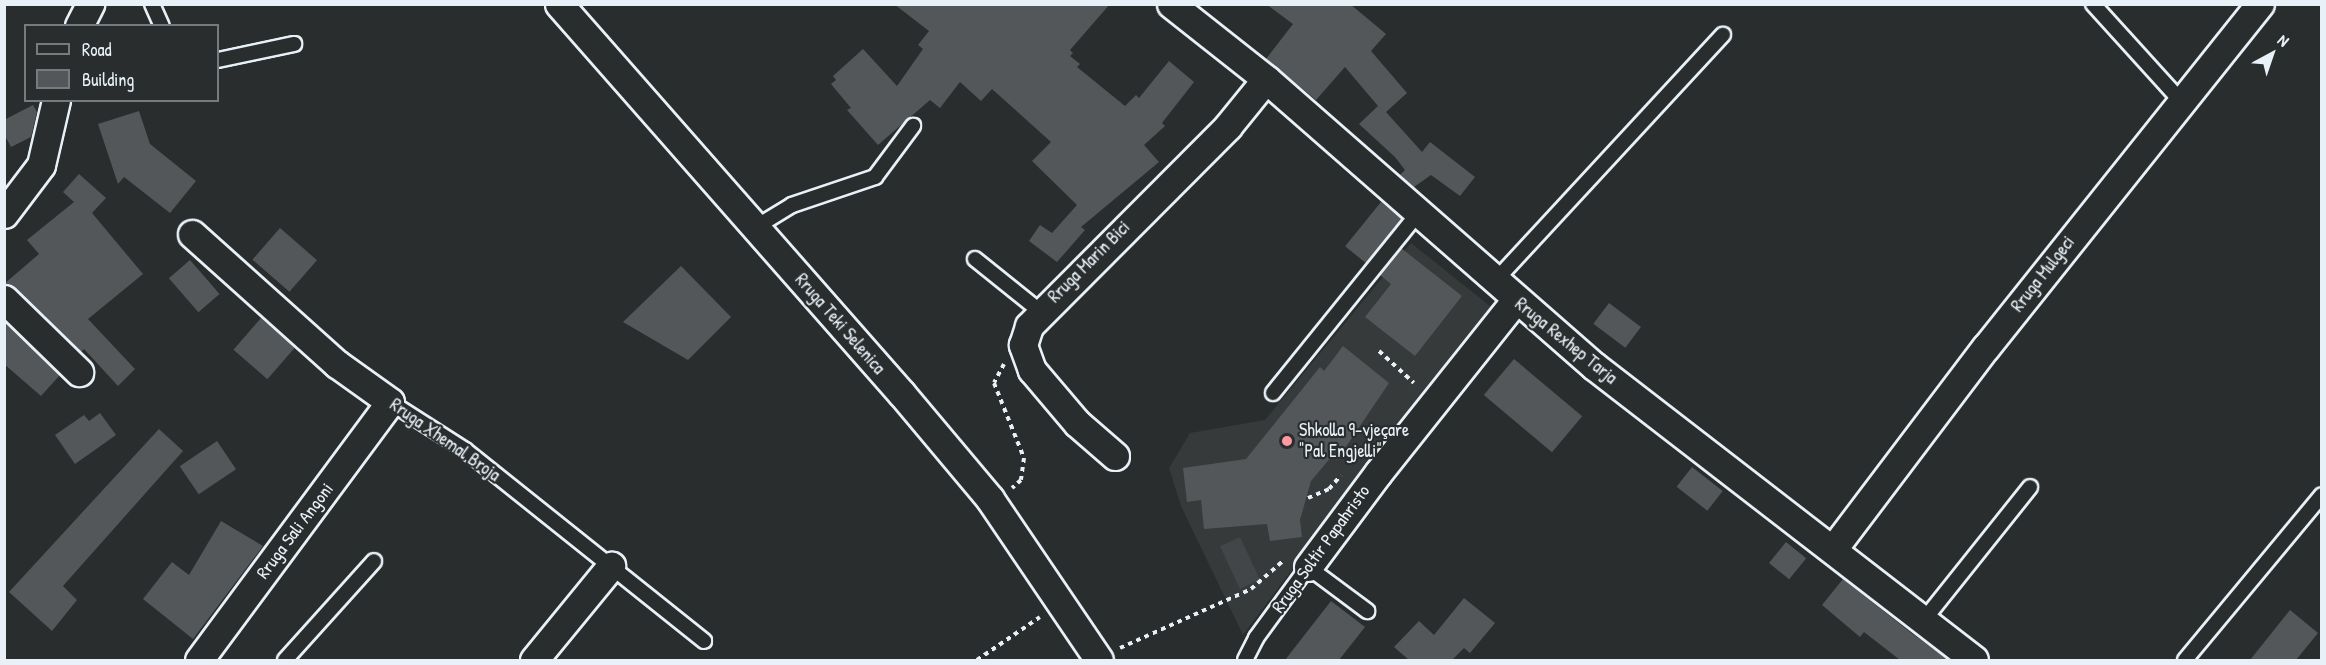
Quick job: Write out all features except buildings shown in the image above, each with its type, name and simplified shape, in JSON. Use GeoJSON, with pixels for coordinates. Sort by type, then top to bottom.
{"type":"FeatureCollection","features":[{"type":"Feature","properties":{"kind":"street"},"geometry":{"type":"LineString","coordinates":[[80,24],[90,4]]}},
{"type":"Feature","properties":{"kind":"street","name":"Rruga Teki Selenica"},"geometry":{"type":"LineString","coordinates":[[559,4],[756,227],[993,504],[1098,660]]}},
{"type":"Feature","properties":{"kind":"street","name":"Rruga Rexhep Tarja"},"geometry":{"type":"LineString","coordinates":[[1171,4],[1266,80],[1515,301],[1974,660]]}},
{"type":"Feature","properties":{"kind":"street","name":"Rruga Mulgeci"},"geometry":{"type":"LineString","coordinates":[[1833,549],[1986,347],[2259,4]]}},
{"type":"Feature","properties":{"kind":"street","name":"Rruga Marin Bici"},"geometry":{"type":"LineString","coordinates":[[1023,345],[1029,326],[1041,312],[1228,126],[1266,80]]}},
{"type":"Feature","properties":{"kind":"street"},"geometry":{"type":"LineString","coordinates":[[4,214],[41,165],[56,102]]}},
{"type":"Feature","properties":{"kind":"street","name":"Rruga Xhemal Broja"},"geometry":{"type":"LineString","coordinates":[[192,234],[337,364],[390,402]]}},
{"type":"Feature","properties":{"kind":"street"},"geometry":{"type":"LineString","coordinates":[[4,299],[79,372]]}},
{"type":"Feature","properties":{"kind":"street","name":"Rruga Soltir Papahristo"},"geometry":{"type":"LineString","coordinates":[[1308,567],[1378,472],[1515,301]]}},
{"type":"Feature","properties":{"kind":"street"},"geometry":{"type":"LineString","coordinates":[[1023,345],[1032,370],[1077,423],[1115,456]]}},
{"type":"Feature","properties":{"kind":"street","name":"Rruga Sali Angoni"},"geometry":{"type":"LineString","coordinates":[[199,660],[390,402]]}},
{"type":"Feature","properties":{"kind":"street"},"geometry":{"type":"LineString","coordinates":[[534,660],[611,566]]}},
{"type":"Feature","properties":{"kind":"lane"},"geometry":{"type":"LineString","coordinates":[[152,4],[161,24]]}},
{"type":"Feature","properties":{"kind":"lane"},"geometry":{"type":"LineString","coordinates":[[2093,4],[2182,102]]}},
{"type":"Feature","properties":{"kind":"lane"},"geometry":{"type":"LineString","coordinates":[[1494,282],[1723,35]]}},
{"type":"Feature","properties":{"kind":"lane"},"geometry":{"type":"LineString","coordinates":[[219,60],[294,44]]}},
{"type":"Feature","properties":{"kind":"lane"},"geometry":{"type":"LineString","coordinates":[[756,227],[792,205],[875,177],[913,126]]}},
{"type":"Feature","properties":{"kind":"lane"},"geometry":{"type":"LineString","coordinates":[[1273,393],[1418,213]]}},
{"type":"Feature","properties":{"kind":"lane"},"geometry":{"type":"LineString","coordinates":[[975,259],[1041,312]]}},
{"type":"Feature","properties":{"kind":"lane","name":"Rruga Xhemal Broja"},"geometry":{"type":"LineString","coordinates":[[390,402],[465,450],[704,641]]}},
{"type":"Feature","properties":{"kind":"lane"},"geometry":{"type":"LineString","coordinates":[[1924,620],[2030,487]]}},
{"type":"Feature","properties":{"kind":"lane"},"geometry":{"type":"LineString","coordinates":[[2192,658],[2322,495]]}},
{"type":"Feature","properties":{"kind":"lane"},"geometry":{"type":"LineString","coordinates":[[285,660],[374,561]]}},
{"type":"Feature","properties":{"kind":"lane"},"geometry":{"type":"LineString","coordinates":[[1308,567],[1367,611]]}},
{"type":"Feature","properties":{"kind":"lane","name":"Rruga Soltir Papahristo"},"geometry":{"type":"LineString","coordinates":[[1245,660],[1256,638],[1308,567]]}},
{"type":"Feature","properties":{"kind":"path"},"geometry":{"type":"LineString","coordinates":[[993,504],[1021,480],[1024,471],[1014,428],[994,383],[1000,369],[1023,345]]}},
{"type":"Feature","properties":{"kind":"path"},"geometry":{"type":"LineString","coordinates":[[1379,351],[1416,381],[1410,389]]}},
{"type":"Feature","properties":{"kind":"path"},"geometry":{"type":"LineString","coordinates":[[1098,660],[1227,600]]}},
{"type":"Feature","properties":{"kind":"path"},"geometry":{"type":"LineString","coordinates":[[976,660],[1061,603]]}},
{"type":"Feature","properties":{"kind":"shaded area","name":"Shkolla 9-vjeçare \"Pal Engjelli\""},"geometry":{"type":"Polygon","coordinates":[[[1411,243],[1495,310],[1383,448],[1243,635],[1181,506],[1169,468],[1190,433],[1265,420],[1411,243]]]}},
{"type":"Feature","properties":{"kind":"shaded area"},"geometry":{"type":"Polygon","coordinates":[[[1240,537],[1260,580],[1240,589],[1220,546],[1240,537]]]}},
{"type":"Feature","properties":{"kind":"place","name":"Shkolla 9-vjeçare \"Pal Engjelli\""},"geometry":{"type":"Point","coordinates":[1287,441]}}]}
